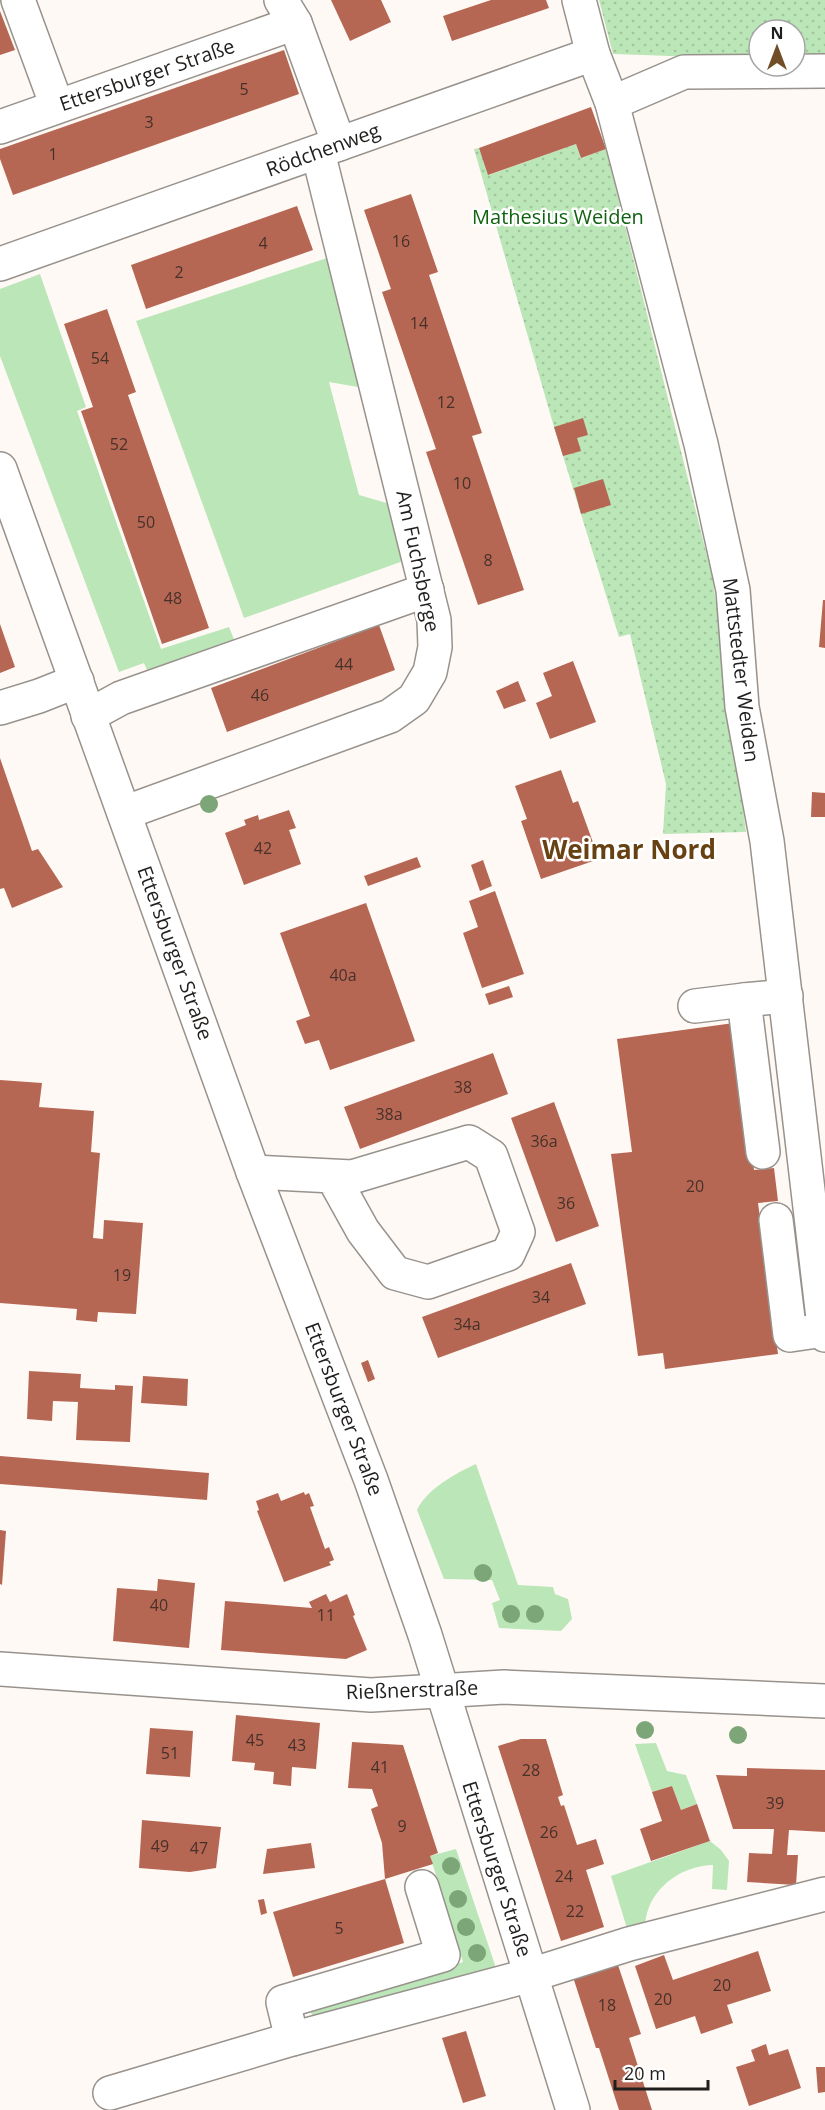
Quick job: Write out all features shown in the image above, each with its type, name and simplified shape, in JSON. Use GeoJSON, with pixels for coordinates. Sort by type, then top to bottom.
{"type":"FeatureCollection","features":[{"type":"Feature","properties":{"kind":"street"},"geometry":{"type":"LineString","coordinates":[[18,0],[57,106]]}},
{"type":"Feature","properties":{"kind":"street"},"geometry":{"type":"LineString","coordinates":[[579,0],[593,54]]}},
{"type":"Feature","properties":{"kind":"street","name":"Ettersburger Straße"},"geometry":{"type":"LineString","coordinates":[[0,127],[288,12]]}},
{"type":"Feature","properties":{"kind":"street","name":"Am Fuchsberge"},"geometry":{"type":"LineString","coordinates":[[124,813],[390,716],[414,699],[430,672],[435,647],[434,620],[328,148],[288,12]]}},
{"type":"Feature","properties":{"kind":"street","name":"Mattstedter Weiden"},"geometry":{"type":"LineString","coordinates":[[593,54],[612,103],[701,444],[733,590],[742,707],[767,841],[820,1251],[825,1335]]}},
{"type":"Feature","properties":{"kind":"street","name":"Rödchenweg"},"geometry":{"type":"LineString","coordinates":[[0,264],[593,54]]}},
{"type":"Feature","properties":{"kind":"street"},"geometry":{"type":"LineString","coordinates":[[612,103],[684,72],[825,71]]}},
{"type":"Feature","properties":{"kind":"street","name":"Ettersburger Straße"},"geometry":{"type":"LineString","coordinates":[[0,469],[253,1172],[371,1480],[425,1635],[573,2110]]}},
{"type":"Feature","properties":{"kind":"street"},"geometry":{"type":"LineString","coordinates":[[88,716],[121,698],[427,590]]}},
{"type":"Feature","properties":{"kind":"street"},"geometry":{"type":"LineString","coordinates":[[0,708],[76,681]]}},
{"type":"Feature","properties":{"kind":"street"},"geometry":{"type":"LineString","coordinates":[[695,1006],[786,996]]}},
{"type":"Feature","properties":{"kind":"street"},"geometry":{"type":"LineString","coordinates":[[744,1000],[763,1152]]}},
{"type":"Feature","properties":{"kind":"street"},"geometry":{"type":"LineString","coordinates":[[253,1172],[352,1177],[469,1142],[491,1156],[518,1232],[508,1254],[428,1282],[395,1272],[363,1231],[333,1177]]}},
{"type":"Feature","properties":{"kind":"street"},"geometry":{"type":"LineString","coordinates":[[776,1220],[790,1335],[824,1330]]}},
{"type":"Feature","properties":{"kind":"street","name":"Rießnerstraße"},"geometry":{"type":"LineString","coordinates":[[0,1669],[371,1695],[504,1687],[825,1701]]}},
{"type":"Feature","properties":{"kind":"street"},"geometry":{"type":"LineString","coordinates":[[292,2039],[283,2002],[443,1955],[422,1887]]}},
{"type":"Feature","properties":{"kind":"street"},"geometry":{"type":"LineString","coordinates":[[110,2093],[292,2039],[531,1975],[629,1944],[825,1894]]}},
{"type":"Feature","properties":{"kind":"green space"},"geometry":{"type":"Polygon","coordinates":[[[599,0],[825,0],[825,62],[807,61],[807,18],[747,18],[747,59],[613,54],[599,0]]]}},
{"type":"Feature","properties":{"kind":"green space","name":"Mathesius Weiden"},"geometry":{"type":"Polygon","coordinates":[[[576,144],[581,158],[606,149],[713,580],[746,832],[663,834],[666,784],[630,634],[619,637],[554,427],[474,149],[479,148],[489,175],[576,144]]]}},
{"type":"Feature","properties":{"kind":"green space"},"geometry":{"type":"Polygon","coordinates":[[[330,257],[364,388],[329,382],[359,495],[390,504],[406,560],[244,618],[136,321],[330,257]]]}},
{"type":"Feature","properties":{"kind":"green space"},"geometry":{"type":"Polygon","coordinates":[[[40,274],[86,407],[77,411],[161,649],[229,627],[238,649],[151,680],[144,663],[119,672],[0,356],[0,289],[40,274]]]}},
{"type":"Feature","properties":{"kind":"green space"},"geometry":{"type":"Polygon","coordinates":[[[476,1464],[518,1585],[553,1587],[555,1594],[568,1599],[572,1619],[561,1631],[499,1628],[492,1603],[500,1600],[492,1580],[444,1579],[417,1510],[435,1489],[451,1477],[476,1464]]]}},
{"type":"Feature","properties":{"kind":"green space"},"geometry":{"type":"Polygon","coordinates":[[[656,1743],[667,1771],[686,1775],[697,1804],[681,1810],[672,1786],[652,1792],[635,1744],[656,1743]]]}},
{"type":"Feature","properties":{"kind":"green space"},"geometry":{"type":"Polygon","coordinates":[[[710,1841],[729,1861],[727,1890],[712,1889],[713,1865],[684,1872],[667,1883],[654,1898],[647,1913],[644,1931],[629,1935],[611,1876],[710,1841]]]}},
{"type":"Feature","properties":{"kind":"green space"},"geometry":{"type":"Polygon","coordinates":[[[456,1849],[497,1971],[313,2019],[311,2012],[463,1962],[430,1856],[456,1849]]]}},
{"type":"Feature","properties":{"kind":"building"},"geometry":{"type":"Polygon","coordinates":[[[331,0],[381,0],[391,22],[350,41],[331,0]]]}},
{"type":"Feature","properties":{"kind":"building"},"geometry":{"type":"Polygon","coordinates":[[[491,0],[546,0],[549,8],[452,41],[443,16],[491,0]]]}},
{"type":"Feature","properties":{"kind":"building"},"geometry":{"type":"Polygon","coordinates":[[[0,11],[15,50],[0,55],[0,11]]]}},
{"type":"Feature","properties":{"kind":"building"},"geometry":{"type":"Polygon","coordinates":[[[284,50],[299,94],[13,195],[0,159],[0,149],[284,50]]]}},
{"type":"Feature","properties":{"kind":"building"},"geometry":{"type":"Polygon","coordinates":[[[591,107],[606,149],[581,158],[576,144],[488,175],[479,148],[591,107]]]}},
{"type":"Feature","properties":{"kind":"building"},"geometry":{"type":"Polygon","coordinates":[[[411,194],[438,272],[429,275],[482,433],[472,436],[524,590],[478,605],[426,452],[436,449],[382,292],[391,289],[364,210],[411,194]]]}},
{"type":"Feature","properties":{"kind":"building"},"geometry":{"type":"Polygon","coordinates":[[[297,206],[313,250],[146,309],[131,265],[297,206]]]}},
{"type":"Feature","properties":{"kind":"building"},"geometry":{"type":"Polygon","coordinates":[[[107,309],[136,392],[128,395],[209,628],[162,644],[81,411],[93,407],[64,324],[107,309]]]}},
{"type":"Feature","properties":{"kind":"building"},"geometry":{"type":"Polygon","coordinates":[[[583,418],[588,435],[577,438],[581,451],[563,456],[554,427],[583,418]]]}},
{"type":"Feature","properties":{"kind":"building"},"geometry":{"type":"Polygon","coordinates":[[[603,479],[611,505],[581,514],[574,488],[603,479]]]}},
{"type":"Feature","properties":{"kind":"building"},"geometry":{"type":"Polygon","coordinates":[[[823,600],[825,600],[825,648],[819,647],[823,600]]]}},
{"type":"Feature","properties":{"kind":"building"},"geometry":{"type":"Polygon","coordinates":[[[0,624],[15,667],[0,673],[0,624]]]}},
{"type":"Feature","properties":{"kind":"building"},"geometry":{"type":"Polygon","coordinates":[[[379,625],[395,670],[227,732],[211,688],[379,625]]]}},
{"type":"Feature","properties":{"kind":"building"},"geometry":{"type":"Polygon","coordinates":[[[573,661],[596,722],[550,739],[536,703],[552,696],[543,673],[573,661]]]}},
{"type":"Feature","properties":{"kind":"building"},"geometry":{"type":"Polygon","coordinates":[[[518,681],[526,701],[504,709],[496,691],[518,681]]]}},
{"type":"Feature","properties":{"kind":"building"},"geometry":{"type":"Polygon","coordinates":[[[0,758],[32,851],[38,849],[63,887],[12,908],[4,888],[0,889],[0,758]]]}},
{"type":"Feature","properties":{"kind":"building"},"geometry":{"type":"Polygon","coordinates":[[[561,770],[573,803],[578,801],[599,859],[541,879],[521,821],[527,819],[515,786],[561,770]]]}},
{"type":"Feature","properties":{"kind":"building"},"geometry":{"type":"Polygon","coordinates":[[[812,792],[825,793],[825,817],[811,817],[812,792]]]}},
{"type":"Feature","properties":{"kind":"building"},"geometry":{"type":"Polygon","coordinates":[[[289,810],[296,828],[289,830],[301,864],[244,885],[225,833],[246,825],[244,820],[258,815],[259,820],[289,810]]]}},
{"type":"Feature","properties":{"kind":"building"},"geometry":{"type":"Polygon","coordinates":[[[417,857],[421,867],[368,886],[364,876],[417,857]]]}},
{"type":"Feature","properties":{"kind":"building"},"geometry":{"type":"Polygon","coordinates":[[[483,860],[492,886],[480,891],[471,865],[483,860]]]}},
{"type":"Feature","properties":{"kind":"building"},"geometry":{"type":"Polygon","coordinates":[[[495,891],[524,974],[482,988],[463,933],[478,927],[469,901],[495,891]]]}},
{"type":"Feature","properties":{"kind":"building"},"geometry":{"type":"Polygon","coordinates":[[[366,903],[415,1041],[330,1070],[319,1040],[305,1044],[296,1021],[310,1016],[280,933],[366,903]]]}},
{"type":"Feature","properties":{"kind":"building"},"geometry":{"type":"Polygon","coordinates":[[[509,986],[513,997],[489,1005],[485,994],[509,986]]]}},
{"type":"Feature","properties":{"kind":"building"},"geometry":{"type":"Polygon","coordinates":[[[734,1023],[754,1170],[774,1168],[778,1201],[758,1203],[778,1354],[665,1369],[663,1353],[638,1356],[611,1154],[632,1152],[617,1039],[734,1023]]]}},
{"type":"Feature","properties":{"kind":"building"},"geometry":{"type":"Polygon","coordinates":[[[493,1053],[508,1094],[360,1149],[344,1107],[493,1053]]]}},
{"type":"Feature","properties":{"kind":"building"},"geometry":{"type":"Polygon","coordinates":[[[0,1080],[42,1083],[39,1107],[94,1111],[91,1152],[100,1153],[93,1238],[103,1239],[104,1220],[143,1223],[136,1314],[98,1312],[97,1322],[76,1320],[77,1309],[0,1303],[0,1080]]]}},
{"type":"Feature","properties":{"kind":"building"},"geometry":{"type":"Polygon","coordinates":[[[554,1102],[599,1226],[556,1242],[511,1118],[554,1102]]]}},
{"type":"Feature","properties":{"kind":"building"},"geometry":{"type":"Polygon","coordinates":[[[571,1263],[586,1304],[438,1358],[422,1317],[571,1263]]]}},
{"type":"Feature","properties":{"kind":"building"},"geometry":{"type":"Polygon","coordinates":[[[368,1360],[375,1379],[368,1382],[361,1363],[368,1360]]]}},
{"type":"Feature","properties":{"kind":"building"},"geometry":{"type":"Polygon","coordinates":[[[29,1371],[81,1374],[80,1388],[115,1390],[115,1385],[133,1386],[130,1442],[76,1440],[78,1402],[53,1401],[52,1421],[27,1419],[29,1371]]]}},
{"type":"Feature","properties":{"kind":"building"},"geometry":{"type":"Polygon","coordinates":[[[143,1376],[188,1379],[187,1406],[141,1403],[143,1376]]]}},
{"type":"Feature","properties":{"kind":"building"},"geometry":{"type":"Polygon","coordinates":[[[0,1456],[209,1473],[207,1500],[0,1484],[0,1456]]]}},
{"type":"Feature","properties":{"kind":"building"},"geometry":{"type":"Polygon","coordinates":[[[304,1492],[305,1495],[309,1493],[314,1506],[310,1507],[325,1549],[329,1547],[334,1560],[329,1562],[331,1565],[284,1582],[257,1511],[259,1510],[256,1501],[278,1493],[281,1501],[304,1492]]]}},
{"type":"Feature","properties":{"kind":"building"},"geometry":{"type":"Polygon","coordinates":[[[0,1530],[6,1531],[2,1585],[0,1584],[0,1530]]]}},
{"type":"Feature","properties":{"kind":"building"},"geometry":{"type":"Polygon","coordinates":[[[158,1579],[195,1583],[189,1648],[113,1641],[117,1588],[157,1591],[158,1579]]]}},
{"type":"Feature","properties":{"kind":"building"},"geometry":{"type":"Polygon","coordinates":[[[326,1594],[330,1602],[347,1594],[367,1650],[346,1659],[221,1650],[225,1601],[312,1608],[309,1602],[326,1594]]]}},
{"type":"Feature","properties":{"kind":"building"},"geometry":{"type":"Polygon","coordinates":[[[236,1715],[320,1723],[316,1769],[292,1767],[291,1786],[273,1784],[274,1772],[254,1770],[255,1763],[232,1761],[236,1715]]]}},
{"type":"Feature","properties":{"kind":"building"},"geometry":{"type":"Polygon","coordinates":[[[150,1728],[193,1731],[190,1777],[146,1774],[150,1728]]]}},
{"type":"Feature","properties":{"kind":"building"},"geometry":{"type":"Polygon","coordinates":[[[521,1739],[546,1739],[563,1795],[558,1797],[561,1806],[564,1805],[577,1845],[596,1839],[604,1864],[586,1870],[604,1927],[561,1941],[498,1746],[521,1739]]]}},
{"type":"Feature","properties":{"kind":"building"},"geometry":{"type":"Polygon","coordinates":[[[352,1742],[403,1745],[438,1853],[430,1856],[433,1864],[385,1879],[382,1843],[371,1809],[378,1806],[372,1789],[348,1788],[352,1742]]]}},
{"type":"Feature","properties":{"kind":"building"},"geometry":{"type":"Polygon","coordinates":[[[747,1768],[825,1770],[825,1832],[789,1830],[787,1855],[798,1855],[796,1885],[747,1882],[749,1853],[772,1854],[774,1829],[733,1829],[716,1775],[747,1776],[747,1768]]]}},
{"type":"Feature","properties":{"kind":"building"},"geometry":{"type":"Polygon","coordinates":[[[672,1786],[681,1810],[697,1804],[710,1841],[651,1861],[640,1829],[662,1821],[652,1792],[672,1786]]]}},
{"type":"Feature","properties":{"kind":"building"},"geometry":{"type":"Polygon","coordinates":[[[142,1820],[221,1827],[216,1868],[190,1872],[139,1868],[142,1820]]]}},
{"type":"Feature","properties":{"kind":"building"},"geometry":{"type":"Polygon","coordinates":[[[311,1843],[315,1868],[263,1874],[267,1849],[311,1843]]]}},
{"type":"Feature","properties":{"kind":"building"},"geometry":{"type":"Polygon","coordinates":[[[385,1879],[404,1943],[293,1977],[273,1912],[385,1879]]]}},
{"type":"Feature","properties":{"kind":"building"},"geometry":{"type":"Polygon","coordinates":[[[264,1899],[267,1913],[261,1915],[258,1900],[264,1899]]]}},
{"type":"Feature","properties":{"kind":"building"},"geometry":{"type":"Polygon","coordinates":[[[758,1951],[771,1991],[727,2005],[733,2023],[701,2034],[695,2016],[656,2029],[635,1966],[664,1955],[673,1980],[758,1951]]]}},
{"type":"Feature","properties":{"kind":"building"},"geometry":{"type":"Polygon","coordinates":[[[617,1962],[641,2034],[629,2038],[652,2110],[619,2110],[573,1977],[617,1962]]]}},
{"type":"Feature","properties":{"kind":"building"},"geometry":{"type":"Polygon","coordinates":[[[466,2031],[486,2096],[463,2103],[442,2038],[466,2031]]]}},
{"type":"Feature","properties":{"kind":"building"},"geometry":{"type":"Polygon","coordinates":[[[766,2044],[769,2055],[788,2049],[801,2088],[749,2106],[736,2067],[755,2061],[751,2050],[766,2044]]]}},
{"type":"Feature","properties":{"kind":"building"},"geometry":{"type":"Polygon","coordinates":[[[816,2067],[825,2067],[825,2092],[818,2093],[816,2067]]]}},
{"type":"Feature","properties":{"kind":"district","name":"Weimar Nord"},"geometry":{"type":"Point","coordinates":[629,850]}}]}
